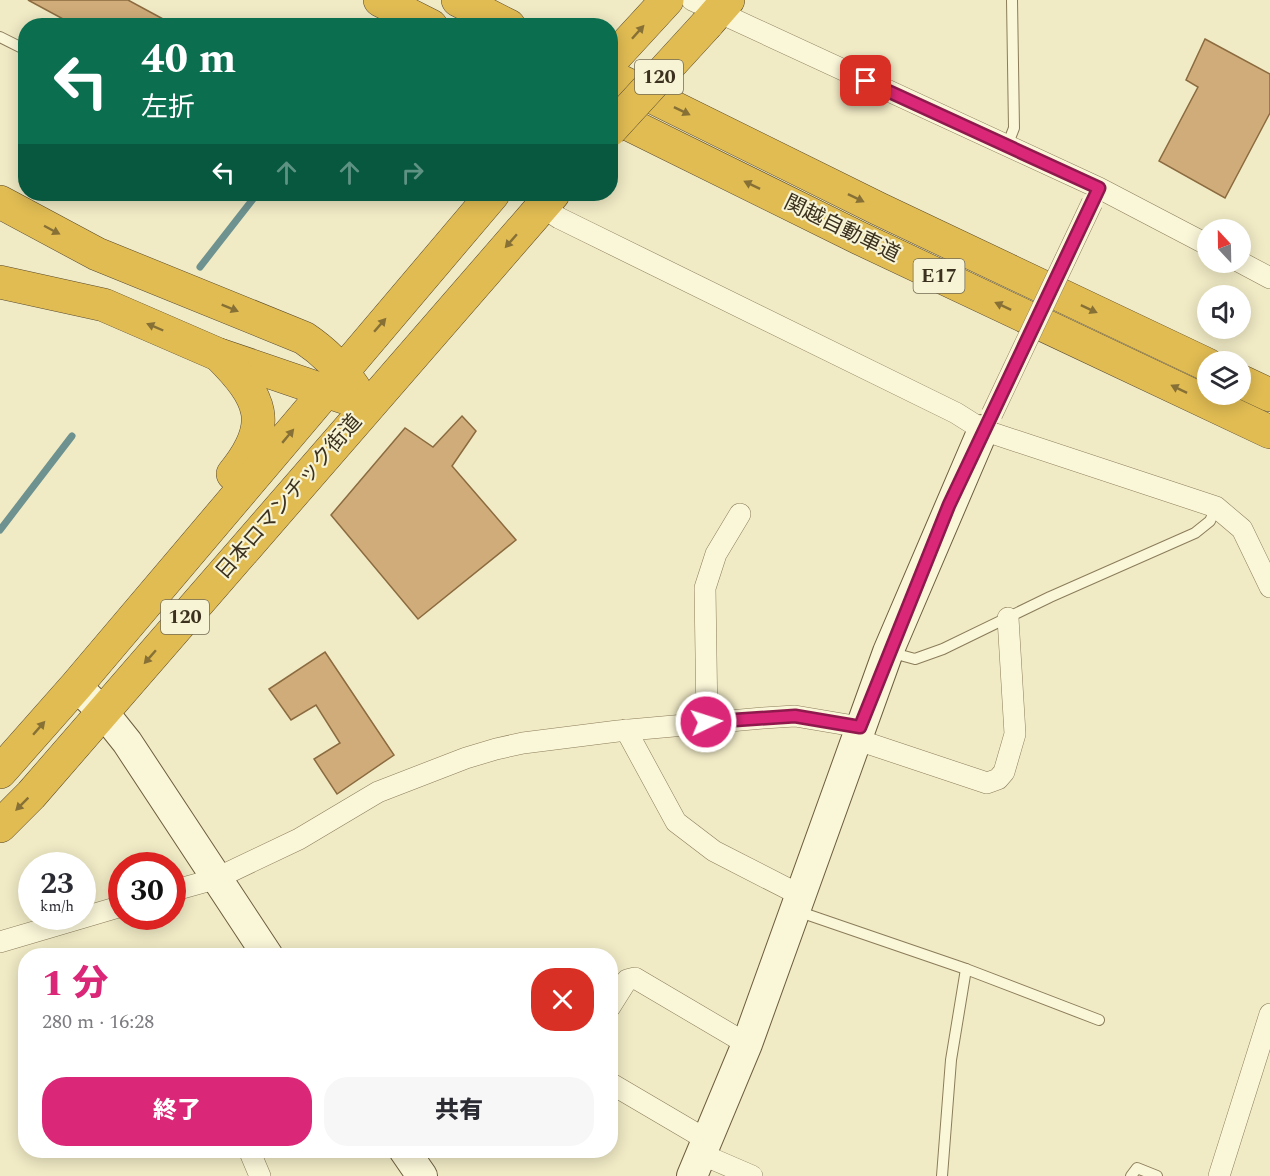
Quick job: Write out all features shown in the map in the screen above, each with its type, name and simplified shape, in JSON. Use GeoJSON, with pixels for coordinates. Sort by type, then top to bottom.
{"type":"FeatureCollection","features":[{"type":"Feature","properties":{"kind":"highway"},"geometry":{"type":"LineString","coordinates":[[380,0],[416,18]]}},
{"type":"Feature","properties":{"kind":"highway"},"geometry":{"type":"LineString","coordinates":[[458,0],[493,18]]}},
{"type":"Feature","properties":{"kind":"highway","name":"120"},"geometry":{"type":"LineString","coordinates":[[618,57],[696,6]]}},
{"type":"Feature","properties":{"kind":"highway","name":"120"},"geometry":{"type":"LineString","coordinates":[[618,118],[696,6]]}},
{"type":"Feature","properties":{"kind":"highway","name":"関越自動車道"},"geometry":{"type":"LineString","coordinates":[[618,80],[889,214],[1197,360]]}},
{"type":"Feature","properties":{"kind":"highway","name":"関越自動車道"},"geometry":{"type":"LineString","coordinates":[[618,119],[859,238],[1270,432]]}},
{"type":"Feature","properties":{"kind":"highway","name":"日本ロマンチック街道"},"geometry":{"type":"LineString","coordinates":[[0,772],[76,686],[487,201]]}},
{"type":"Feature","properties":{"kind":"highway","name":"日本ロマンチック街道"},"geometry":{"type":"LineString","coordinates":[[0,826],[103,712],[546,201]]}},
{"type":"Feature","properties":{"kind":"highway"},"geometry":{"type":"LineString","coordinates":[[0,202],[97,254],[304,338],[323,351],[334,380]]}},
{"type":"Feature","properties":{"kind":"highway"},"geometry":{"type":"LineString","coordinates":[[0,282],[104,305],[217,354],[334,380],[367,406]]}},
{"type":"Feature","properties":{"kind":"highway"},"geometry":{"type":"LineString","coordinates":[[149,599],[162,563],[250,454],[257,438],[258,416],[249,389],[217,354]]}},
{"type":"Feature","properties":{"kind":"highway"},"geometry":{"type":"LineString","coordinates":[[1251,386],[1270,395]]}},
{"type":"Feature","properties":{"kind":"street"},"geometry":{"type":"LineString","coordinates":[[696,6],[1007,146],[1095,195],[1197,240]]}},
{"type":"Feature","properties":{"kind":"street"},"geometry":{"type":"LineString","coordinates":[[700,1156],[747,1044],[888,652],[988,422],[1095,195]]}},
{"type":"Feature","properties":{"kind":"street"},"geometry":{"type":"LineString","coordinates":[[549,201],[559,218],[956,412],[1216,507],[1242,529],[1270,587]]}},
{"type":"Feature","properties":{"kind":"street"},"geometry":{"type":"LineString","coordinates":[[1251,268],[1270,278]]}},
{"type":"Feature","properties":{"kind":"street"},"geometry":{"type":"LineString","coordinates":[[706,722],[705,588],[716,554],[740,514]]}},
{"type":"Feature","properties":{"kind":"street"},"geometry":{"type":"LineString","coordinates":[[186,887],[215,879],[299,839],[378,792],[466,758],[523,743],[706,722],[795,716],[857,733],[987,783],[999,780],[1004,772],[1016,735],[1008,618]]}},
{"type":"Feature","properties":{"kind":"street"},"geometry":{"type":"LineString","coordinates":[[76,686],[103,712],[127,742],[262,948]]}},
{"type":"Feature","properties":{"kind":"street"},"geometry":{"type":"LineString","coordinates":[[626,730],[676,822],[714,851],[797,902]]}},
{"type":"Feature","properties":{"kind":"street"},"geometry":{"type":"LineString","coordinates":[[0,942],[108,910]]}},
{"type":"Feature","properties":{"kind":"street"},"geometry":{"type":"LineString","coordinates":[[618,994],[627,980],[635,978],[747,1044]]}},
{"type":"Feature","properties":{"kind":"street"},"geometry":{"type":"LineString","coordinates":[[1219,1176],[1270,1014]]}},
{"type":"Feature","properties":{"kind":"street"},"geometry":{"type":"LineString","coordinates":[[618,1089],[700,1156],[752,1176]]}},
{"type":"Feature","properties":{"kind":"street"},"geometry":{"type":"LineString","coordinates":[[252,1158],[260,1176]]}},
{"type":"Feature","properties":{"kind":"street"},"geometry":{"type":"LineString","coordinates":[[410,1158],[422,1176]]}},
{"type":"Feature","properties":{"kind":"lane"},"geometry":{"type":"LineString","coordinates":[[1007,146],[1014,128],[1012,0]]}},
{"type":"Feature","properties":{"kind":"lane"},"geometry":{"type":"LineString","coordinates":[[0,37],[18,46]]}},
{"type":"Feature","properties":{"kind":"lane"},"geometry":{"type":"LineString","coordinates":[[888,652],[915,659],[943,649],[1050,597],[1195,533],[1210,520],[1216,507]]}},
{"type":"Feature","properties":{"kind":"lane"},"geometry":{"type":"LineString","coordinates":[[797,902],[1100,1020]]}},
{"type":"Feature","properties":{"kind":"lane"},"geometry":{"type":"LineString","coordinates":[[942,1176],[951,1060],[966,969]]}},
{"type":"Feature","properties":{"kind":"lane"},"geometry":{"type":"LineString","coordinates":[[1131,1176],[1137,1168],[1157,1176]]}},
{"type":"Feature","properties":{"kind":"building"},"geometry":{"type":"Polygon","coordinates":[[[28,0],[128,0],[161,18],[61,18],[28,0]]]}},
{"type":"Feature","properties":{"kind":"building"},"geometry":{"type":"Polygon","coordinates":[[[1205,39],[1270,74],[1270,113],[1225,198],[1159,161],[1198,87],[1186,80],[1205,39]]]}},
{"type":"Feature","properties":{"kind":"building"},"geometry":{"type":"Polygon","coordinates":[[[462,416],[476,431],[452,466],[516,540],[418,619],[331,515],[405,428],[433,447],[462,416]]]}},
{"type":"Feature","properties":{"kind":"building"},"geometry":{"type":"Polygon","coordinates":[[[325,652],[394,755],[337,794],[314,759],[340,743],[316,705],[291,720],[269,689],[325,652]]]}},
{"type":"Feature","properties":{"kind":"waterway"},"geometry":{"type":"LineString","coordinates":[[200,267],[252,201]]}},
{"type":"Feature","properties":{"kind":"waterway"},"geometry":{"type":"LineString","coordinates":[[0,530],[72,436]]}},
{"type":"Feature","properties":{"kind":"route"},"geometry":{"type":"LineString","coordinates":[[706,722],[795,716],[860,727],[888,652],[949,505],[1099,188],[866,81]]}}]}
